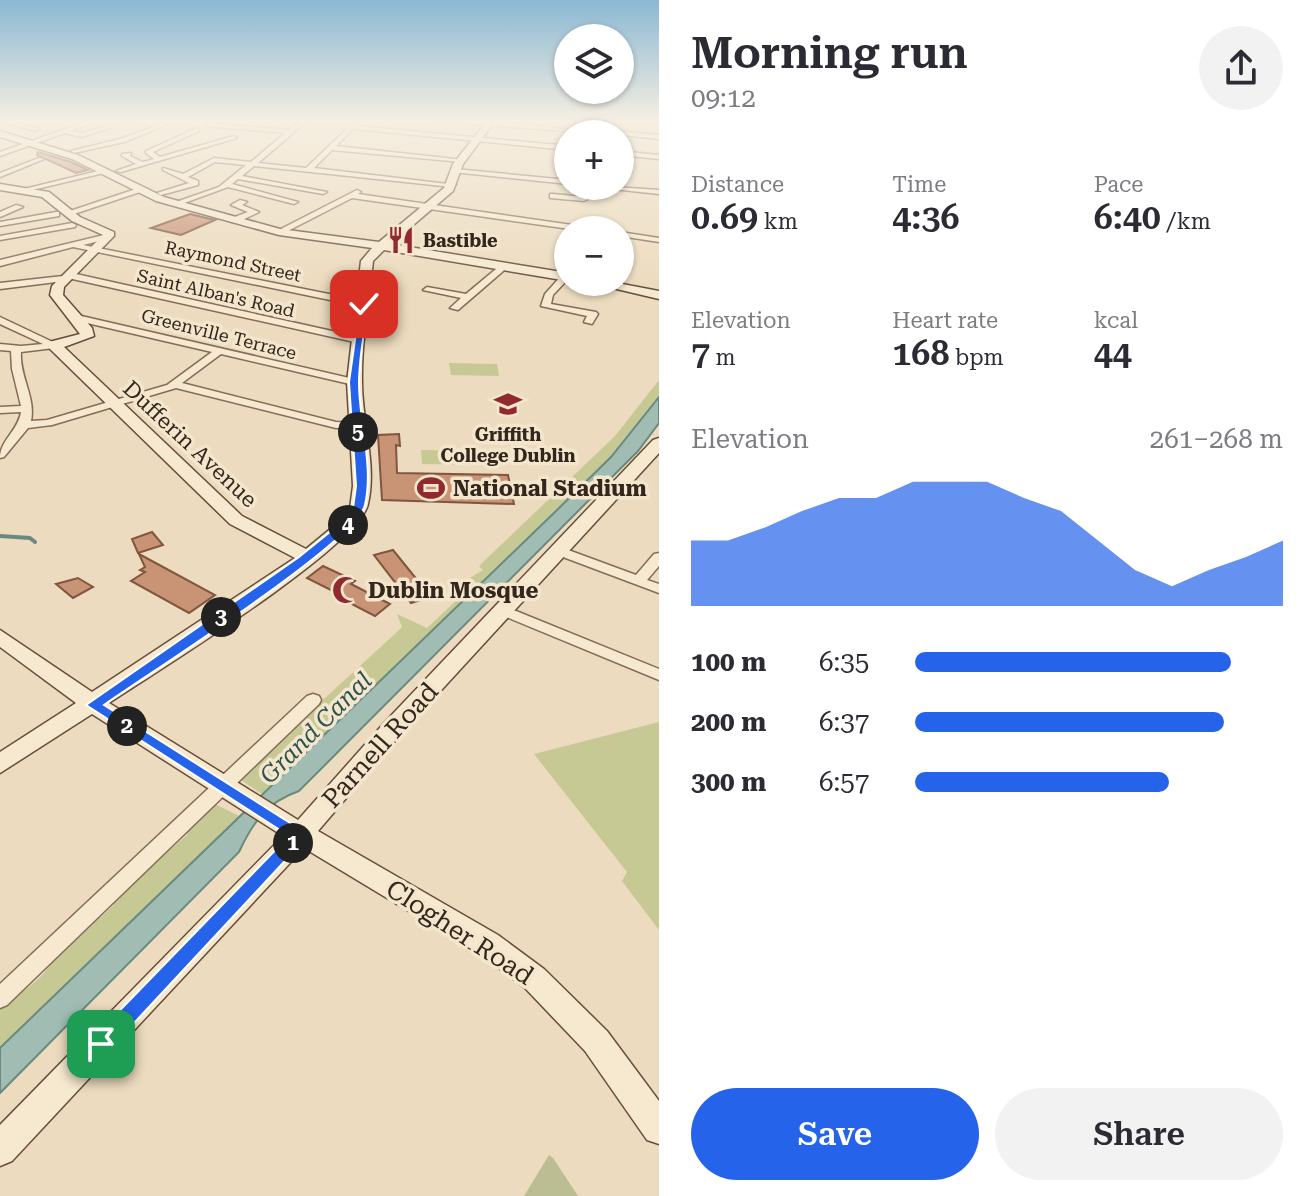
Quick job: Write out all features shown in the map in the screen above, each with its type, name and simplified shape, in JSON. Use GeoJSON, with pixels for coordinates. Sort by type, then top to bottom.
{"type":"FeatureCollection","features":[{"type":"Feature","properties":{"kind":"main road"},"geometry":{"type":"LineString","coordinates":[[117,177],[176,204],[279,232],[554,275]]}},
{"type":"Feature","properties":{"kind":"main road"},"geometry":{"type":"LineString","coordinates":[[130,177],[176,204]]}},
{"type":"Feature","properties":{"kind":"main road"},"geometry":{"type":"LineString","coordinates":[[0,764],[93,705],[308,557],[344,528],[359,508],[362,486],[354,382],[367,261],[380,246],[452,185],[455,177]]}},
{"type":"Feature","properties":{"kind":"main road"},"geometry":{"type":"LineString","coordinates":[[0,187],[45,194],[65,215],[108,231],[108,236],[66,276],[56,295],[77,318],[87,336],[54,345]]}},
{"type":"Feature","properties":{"kind":"main road"},"geometry":{"type":"LineString","coordinates":[[634,290],[659,295]]}},
{"type":"Feature","properties":{"kind":"main road","name":"Dufferin Avenue"},"geometry":{"type":"LineString","coordinates":[[54,345],[236,520],[308,557]]}},
{"type":"Feature","properties":{"kind":"main road","name":"Parnell Road"},"geometry":{"type":"LineString","coordinates":[[0,1149],[659,443]]}},
{"type":"Feature","properties":{"kind":"main road","name":"Clogher Road"},"geometry":{"type":"LineString","coordinates":[[0,637],[93,705],[224,790],[488,944],[534,978],[596,1041],[659,1128]]}},
{"type":"Feature","properties":{"kind":"street"},"geometry":{"type":"LineString","coordinates":[[24,190],[78,177]]}},
{"type":"Feature","properties":{"kind":"street"},"geometry":{"type":"LineString","coordinates":[[161,193],[195,183],[183,177]]}},
{"type":"Feature","properties":{"kind":"street"},"geometry":{"type":"LineString","coordinates":[[176,204],[227,185],[237,177],[323,192]]}},
{"type":"Feature","properties":{"kind":"street"},"geometry":{"type":"LineString","coordinates":[[279,232],[365,187],[374,177]]}},
{"type":"Feature","properties":{"kind":"street"},"geometry":{"type":"LineString","coordinates":[[382,177],[452,185]]}},
{"type":"Feature","properties":{"kind":"street"},"geometry":{"type":"LineString","coordinates":[[528,177],[554,181]]}},
{"type":"Feature","properties":{"kind":"street"},"geometry":{"type":"LineString","coordinates":[[227,185],[294,202]]}},
{"type":"Feature","properties":{"kind":"street"},"geometry":{"type":"LineString","coordinates":[[634,189],[659,192]]}},
{"type":"Feature","properties":{"kind":"street"},"geometry":{"type":"LineString","coordinates":[[0,238],[142,190]]}},
{"type":"Feature","properties":{"kind":"street"},"geometry":{"type":"LineString","coordinates":[[349,195],[554,224]]}},
{"type":"Feature","properties":{"kind":"street"},"geometry":{"type":"LineString","coordinates":[[235,220],[255,212],[235,205],[243,202]]}},
{"type":"Feature","properties":{"kind":"street"},"geometry":{"type":"LineString","coordinates":[[0,215],[19,207]]}},
{"type":"Feature","properties":{"kind":"street"},"geometry":{"type":"LineString","coordinates":[[0,224],[65,215]]}},
{"type":"Feature","properties":{"kind":"street"},"geometry":{"type":"LineString","coordinates":[[0,263],[108,236]]}},
{"type":"Feature","properties":{"kind":"street"},"geometry":{"type":"LineString","coordinates":[[634,236],[659,240]]}},
{"type":"Feature","properties":{"kind":"street","name":"Raymond Street"},"geometry":{"type":"LineString","coordinates":[[73,245],[364,304]]}},
{"type":"Feature","properties":{"kind":"street"},"geometry":{"type":"LineString","coordinates":[[455,308],[505,266]]}},
{"type":"Feature","properties":{"kind":"street","name":"Saint Alban's Road"},"geometry":{"type":"LineString","coordinates":[[0,286],[66,276],[359,340]]}},
{"type":"Feature","properties":{"kind":"street"},"geometry":{"type":"LineString","coordinates":[[554,289],[549,294],[546,306],[593,314],[589,322]]}},
{"type":"Feature","properties":{"kind":"street"},"geometry":{"type":"LineString","coordinates":[[427,290],[468,297]]}},
{"type":"Feature","properties":{"kind":"street","name":"Greenville Terrace"},"geometry":{"type":"LineString","coordinates":[[77,318],[354,382]]}},
{"type":"Feature","properties":{"kind":"street"},"geometry":{"type":"LineString","coordinates":[[0,320],[54,345]]}},
{"type":"Feature","properties":{"kind":"street"},"geometry":{"type":"LineString","coordinates":[[0,347],[54,345]]}},
{"type":"Feature","properties":{"kind":"street"},"geometry":{"type":"LineString","coordinates":[[0,455],[24,425],[26,409],[15,363],[17,348]]}},
{"type":"Feature","properties":{"kind":"street"},"geometry":{"type":"LineString","coordinates":[[24,425],[40,425],[176,385],[221,350]]}},
{"type":"Feature","properties":{"kind":"street"},"geometry":{"type":"LineString","coordinates":[[176,385],[336,425],[357,426]]}},
{"type":"Feature","properties":{"kind":"street"},"geometry":{"type":"LineString","coordinates":[[0,410],[26,409]]}},
{"type":"Feature","properties":{"kind":"street"},"geometry":{"type":"LineString","coordinates":[[560,551],[659,589]]}},
{"type":"Feature","properties":{"kind":"street"},"geometry":{"type":"LineString","coordinates":[[639,581],[659,557]]}},
{"type":"Feature","properties":{"kind":"street"},"geometry":{"type":"LineString","coordinates":[[504,611],[659,675]]}},
{"type":"Feature","properties":{"kind":"street"},"geometry":{"type":"LineString","coordinates":[[0,998],[224,790],[313,700]]}},
{"type":"Feature","properties":{"kind":"green space"},"geometry":{"type":"Polygon","coordinates":[[[449,363],[497,364],[499,376],[451,375],[449,363]]]}},
{"type":"Feature","properties":{"kind":"green space"},"geometry":{"type":"Polygon","coordinates":[[[659,380],[659,397],[611,457],[357,707],[262,794],[238,778],[402,627],[397,614],[427,628],[476,582],[470,578],[483,570],[479,566],[615,436],[659,380]]]}},
{"type":"Feature","properties":{"kind":"green space"},"geometry":{"type":"Polygon","coordinates":[[[421,450],[481,451],[483,465],[422,464],[421,450]]]}},
{"type":"Feature","properties":{"kind":"green space"},"geometry":{"type":"Polygon","coordinates":[[[659,722],[659,930],[622,881],[627,872],[534,754],[659,722]]]}},
{"type":"Feature","properties":{"kind":"green space"},"geometry":{"type":"Polygon","coordinates":[[[213,803],[239,816],[0,1048],[0,1010],[39,979],[52,956],[94,916],[100,918],[114,905],[111,901],[187,835],[189,824],[213,803]]]}},
{"type":"Feature","properties":{"kind":"green space"},"geometry":{"type":"Polygon","coordinates":[[[549,1155],[553,1158],[578,1196],[524,1196],[549,1155]]]}},
{"type":"Feature","properties":{"kind":"water"},"geometry":{"type":"Polygon","coordinates":[[[659,397],[659,423],[638,451],[299,791],[278,801],[262,814],[239,852],[0,1093],[0,1048],[611,457],[659,397]]]}},
{"type":"Feature","properties":{"kind":"building"},"geometry":{"type":"Polygon","coordinates":[[[190,214],[215,220],[181,235],[151,228],[190,214]]]}},
{"type":"Feature","properties":{"kind":"building","name":"National Stadium"},"geometry":{"type":"Polygon","coordinates":[[[399,434],[400,446],[396,445],[397,473],[508,475],[514,504],[382,500],[378,435],[399,434]]]}},
{"type":"Feature","properties":{"kind":"building"},"geometry":{"type":"Polygon","coordinates":[[[152,532],[163,545],[138,553],[132,539],[152,532]]]}},
{"type":"Feature","properties":{"kind":"building"},"geometry":{"type":"Polygon","coordinates":[[[393,550],[431,597],[411,603],[374,555],[393,550]]]}},
{"type":"Feature","properties":{"kind":"building"},"geometry":{"type":"Polygon","coordinates":[[[139,554],[215,595],[189,613],[131,581],[145,572],[140,570],[145,567],[139,554]]]}},
{"type":"Feature","properties":{"kind":"building","name":"Dublin Mosque"},"geometry":{"type":"Polygon","coordinates":[[[323,566],[355,581],[351,584],[390,604],[375,616],[307,578],[323,566]]]}},
{"type":"Feature","properties":{"kind":"building"},"geometry":{"type":"Polygon","coordinates":[[[78,578],[93,587],[73,598],[56,584],[78,578]]]}},
{"type":"Feature","properties":{"kind":"waterway"},"geometry":{"type":"LineString","coordinates":[[0,536],[30,538],[35,542]]}},
{"type":"Feature","properties":{"kind":"place","name":"Bastible"},"geometry":{"type":"Point","coordinates":[401,240]}},
{"type":"Feature","properties":{"kind":"place","name":"Griffith College Dublin"},"geometry":{"type":"Point","coordinates":[508,404]}},
{"type":"Feature","properties":{"kind":"place","name":"National Stadium"},"geometry":{"type":"Point","coordinates":[431,488]}},
{"type":"Feature","properties":{"kind":"place","name":"Dublin Mosque"},"geometry":{"type":"Point","coordinates":[346,590]}},
{"type":"Feature","properties":{"kind":"route"},"geometry":{"type":"LineString","coordinates":[[101,1044],[300,835],[185,766],[93,705],[303,560],[352,520],[359,508],[362,486],[354,382],[364,304]]}},
{"type":"Feature","properties":{"kind":"water label","name":"Grand Canal"},"geometry":{"type":"Point","coordinates":[316,728]}}]}
